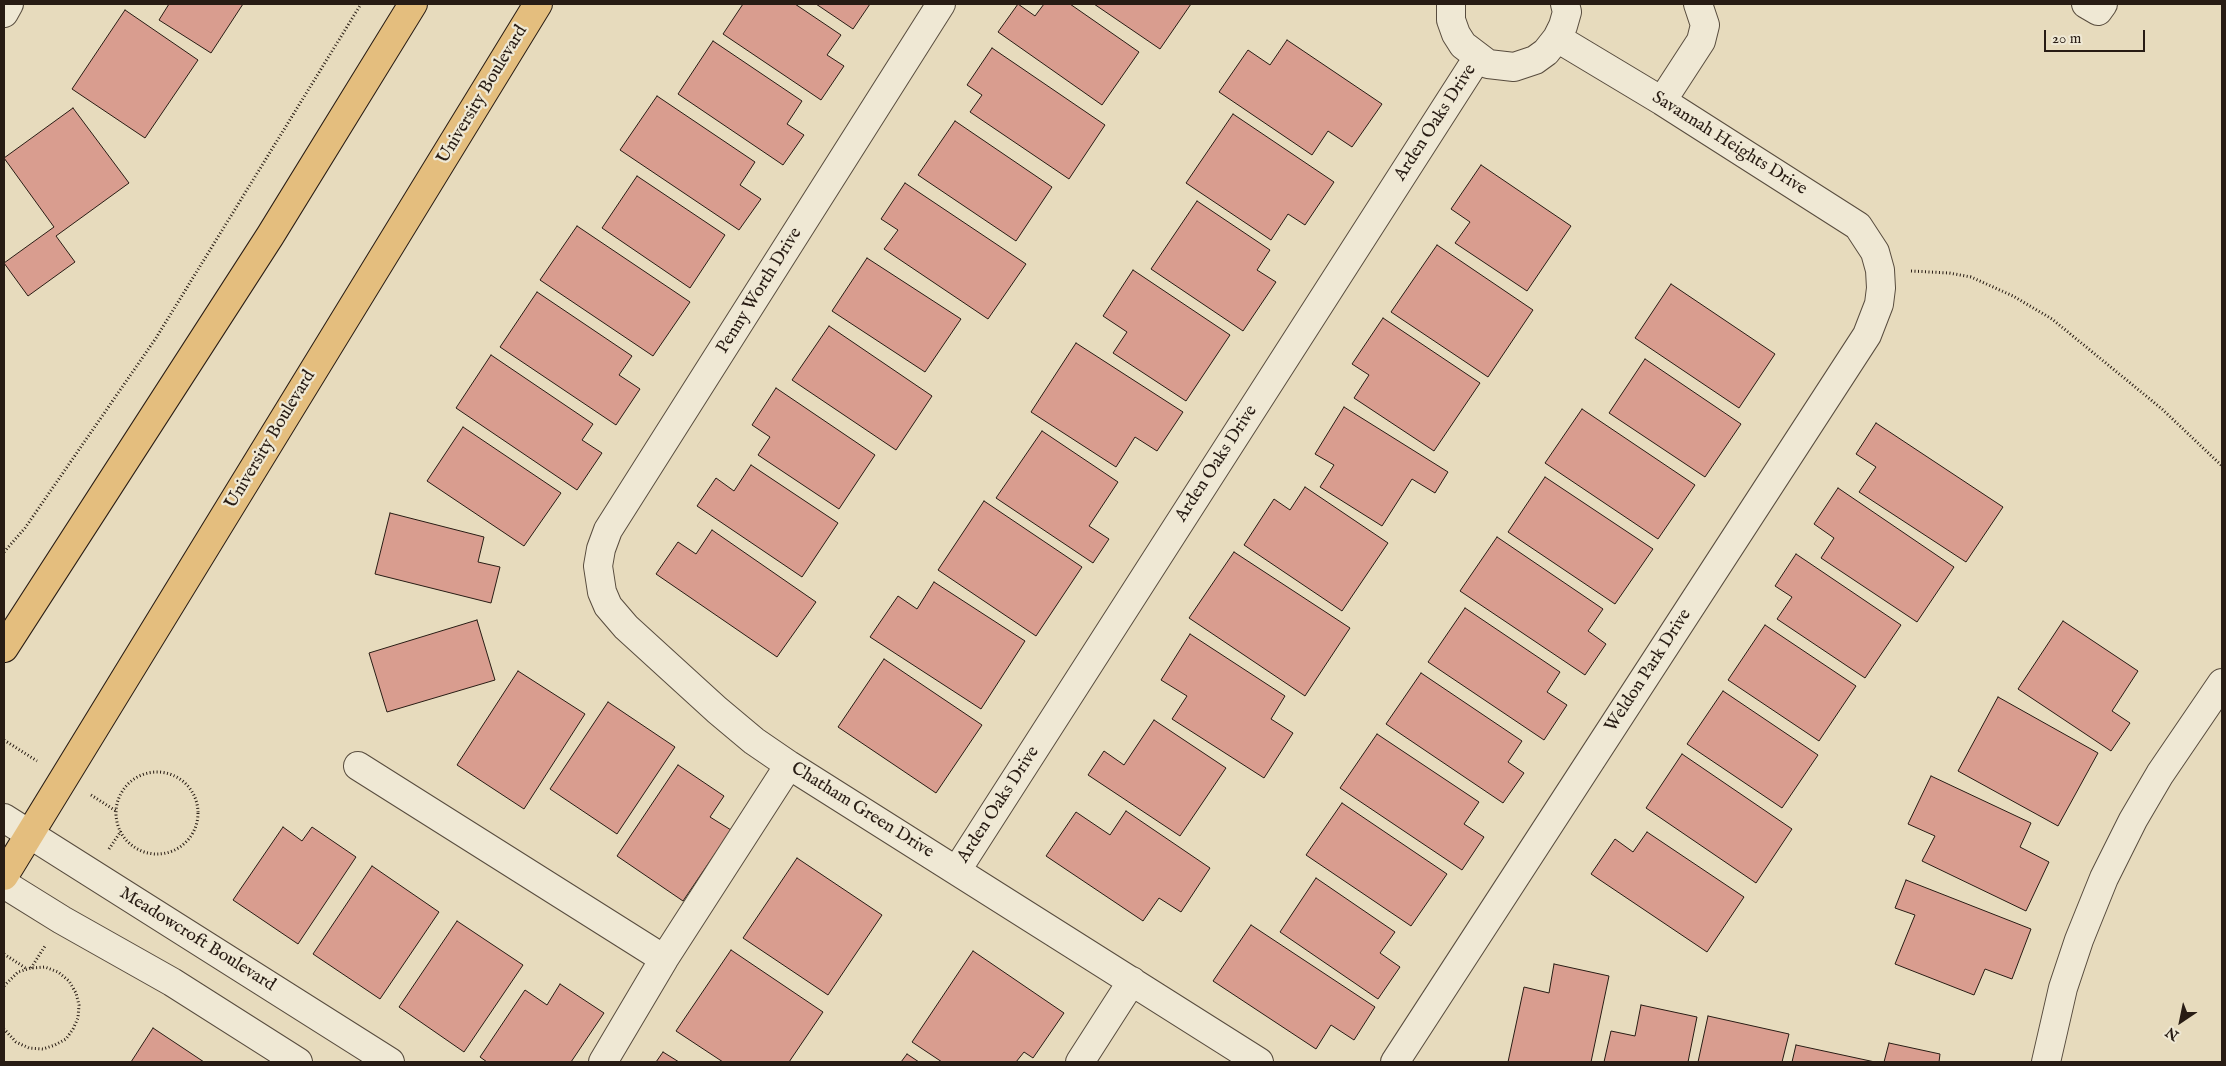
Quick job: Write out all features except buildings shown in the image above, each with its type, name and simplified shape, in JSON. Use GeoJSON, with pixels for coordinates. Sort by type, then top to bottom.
{"type":"FeatureCollection","features":[{"type":"Feature","properties":{"kind":"main road"},"geometry":{"type":"LineString","coordinates":[[4,648],[270,236],[413,4]]}},
{"type":"Feature","properties":{"kind":"main road","name":"University Boulevard"},"geometry":{"type":"LineString","coordinates":[[4,876],[538,4]]}},
{"type":"Feature","properties":{"kind":"street"},"geometry":{"type":"LineString","coordinates":[[4,12],[9,4]]}},
{"type":"Feature","properties":{"kind":"street","name":"Penny Worth Drive"},"geometry":{"type":"LineString","coordinates":[[600,585],[598,566],[601,549],[608,530],[942,4]]}},
{"type":"Feature","properties":{"kind":"street"},"geometry":{"type":"LineString","coordinates":[[1451,4],[1452,20],[1456,34],[1463,45],[1488,64],[1501,67],[1525,64],[1546,52],[1557,38],[1567,12],[1566,4]]}},
{"type":"Feature","properties":{"kind":"street"},"geometry":{"type":"LineString","coordinates":[[1662,101],[1701,41],[1705,25],[1698,4]]}},
{"type":"Feature","properties":{"kind":"street"},"geometry":{"type":"LineString","coordinates":[[2086,4],[2098,11],[2103,4]]}},
{"type":"Feature","properties":{"kind":"street","name":"Savannah Heights Drive"},"geometry":{"type":"LineString","coordinates":[[1557,38],[1662,101],[1858,226],[1875,252],[1880,270]]}},
{"type":"Feature","properties":{"kind":"street","name":"Arden Oaks Drive"},"geometry":{"type":"LineString","coordinates":[[957,870],[1478,57]]}},
{"type":"Feature","properties":{"kind":"street","name":"Weldon Park Drive"},"geometry":{"type":"LineString","coordinates":[[1394,1062],[1867,335],[1879,304],[1881,288],[1880,270]]}},
{"type":"Feature","properties":{"kind":"street","name":"Chatham Green Drive"},"geometry":{"type":"LineString","coordinates":[[600,585],[608,606],[626,627],[754,741],[1259,1062]]}},
{"type":"Feature","properties":{"kind":"street"},"geometry":{"type":"LineString","coordinates":[[2046,1062],[2063,988],[2079,940],[2104,878],[2160,774],[2222,683]]}},
{"type":"Feature","properties":{"kind":"street"},"geometry":{"type":"LineString","coordinates":[[603,1062],[664,959],[789,764]]}},
{"type":"Feature","properties":{"kind":"street"},"geometry":{"type":"LineString","coordinates":[[358,766],[664,959]]}},
{"type":"Feature","properties":{"kind":"street","name":"Meadowcroft Boulevard"},"geometry":{"type":"LineString","coordinates":[[4,818],[390,1062]]}},
{"type":"Feature","properties":{"kind":"street"},"geometry":{"type":"LineString","coordinates":[[4,884],[62,920],[172,982],[298,1062]]}},
{"type":"Feature","properties":{"kind":"street"},"geometry":{"type":"LineString","coordinates":[[1080,1062],[1132,981]]}},
{"type":"Feature","properties":{"kind":"path"},"geometry":{"type":"LineString","coordinates":[[4,552],[26,528],[156,338],[361,4]]}},
{"type":"Feature","properties":{"kind":"path"},"geometry":{"type":"LineString","coordinates":[[1880,270],[1949,273],[1971,277],[2013,296],[2052,319],[2117,371],[2162,409],[2222,466]]}},
{"type":"Feature","properties":{"kind":"path"},"geometry":{"type":"LineString","coordinates":[[164,772],[177,777],[188,786],[195,798],[198,810],[197,822],[192,834],[184,844],[174,850],[162,853],[147,852],[135,847],[124,838],[118,825],[116,811],[118,797],[126,786],[143,774],[164,772]]}},
{"type":"Feature","properties":{"kind":"path"},"geometry":{"type":"LineString","coordinates":[[4,954],[28,969]]}},
{"type":"Feature","properties":{"kind":"path"},"geometry":{"type":"LineString","coordinates":[[4,986],[18,972],[45,967],[58,972],[69,981],[80,1005],[78,1018],[73,1030],[66,1039],[43,1049],[29,1048],[16,1042],[4,1030]]}}]}
